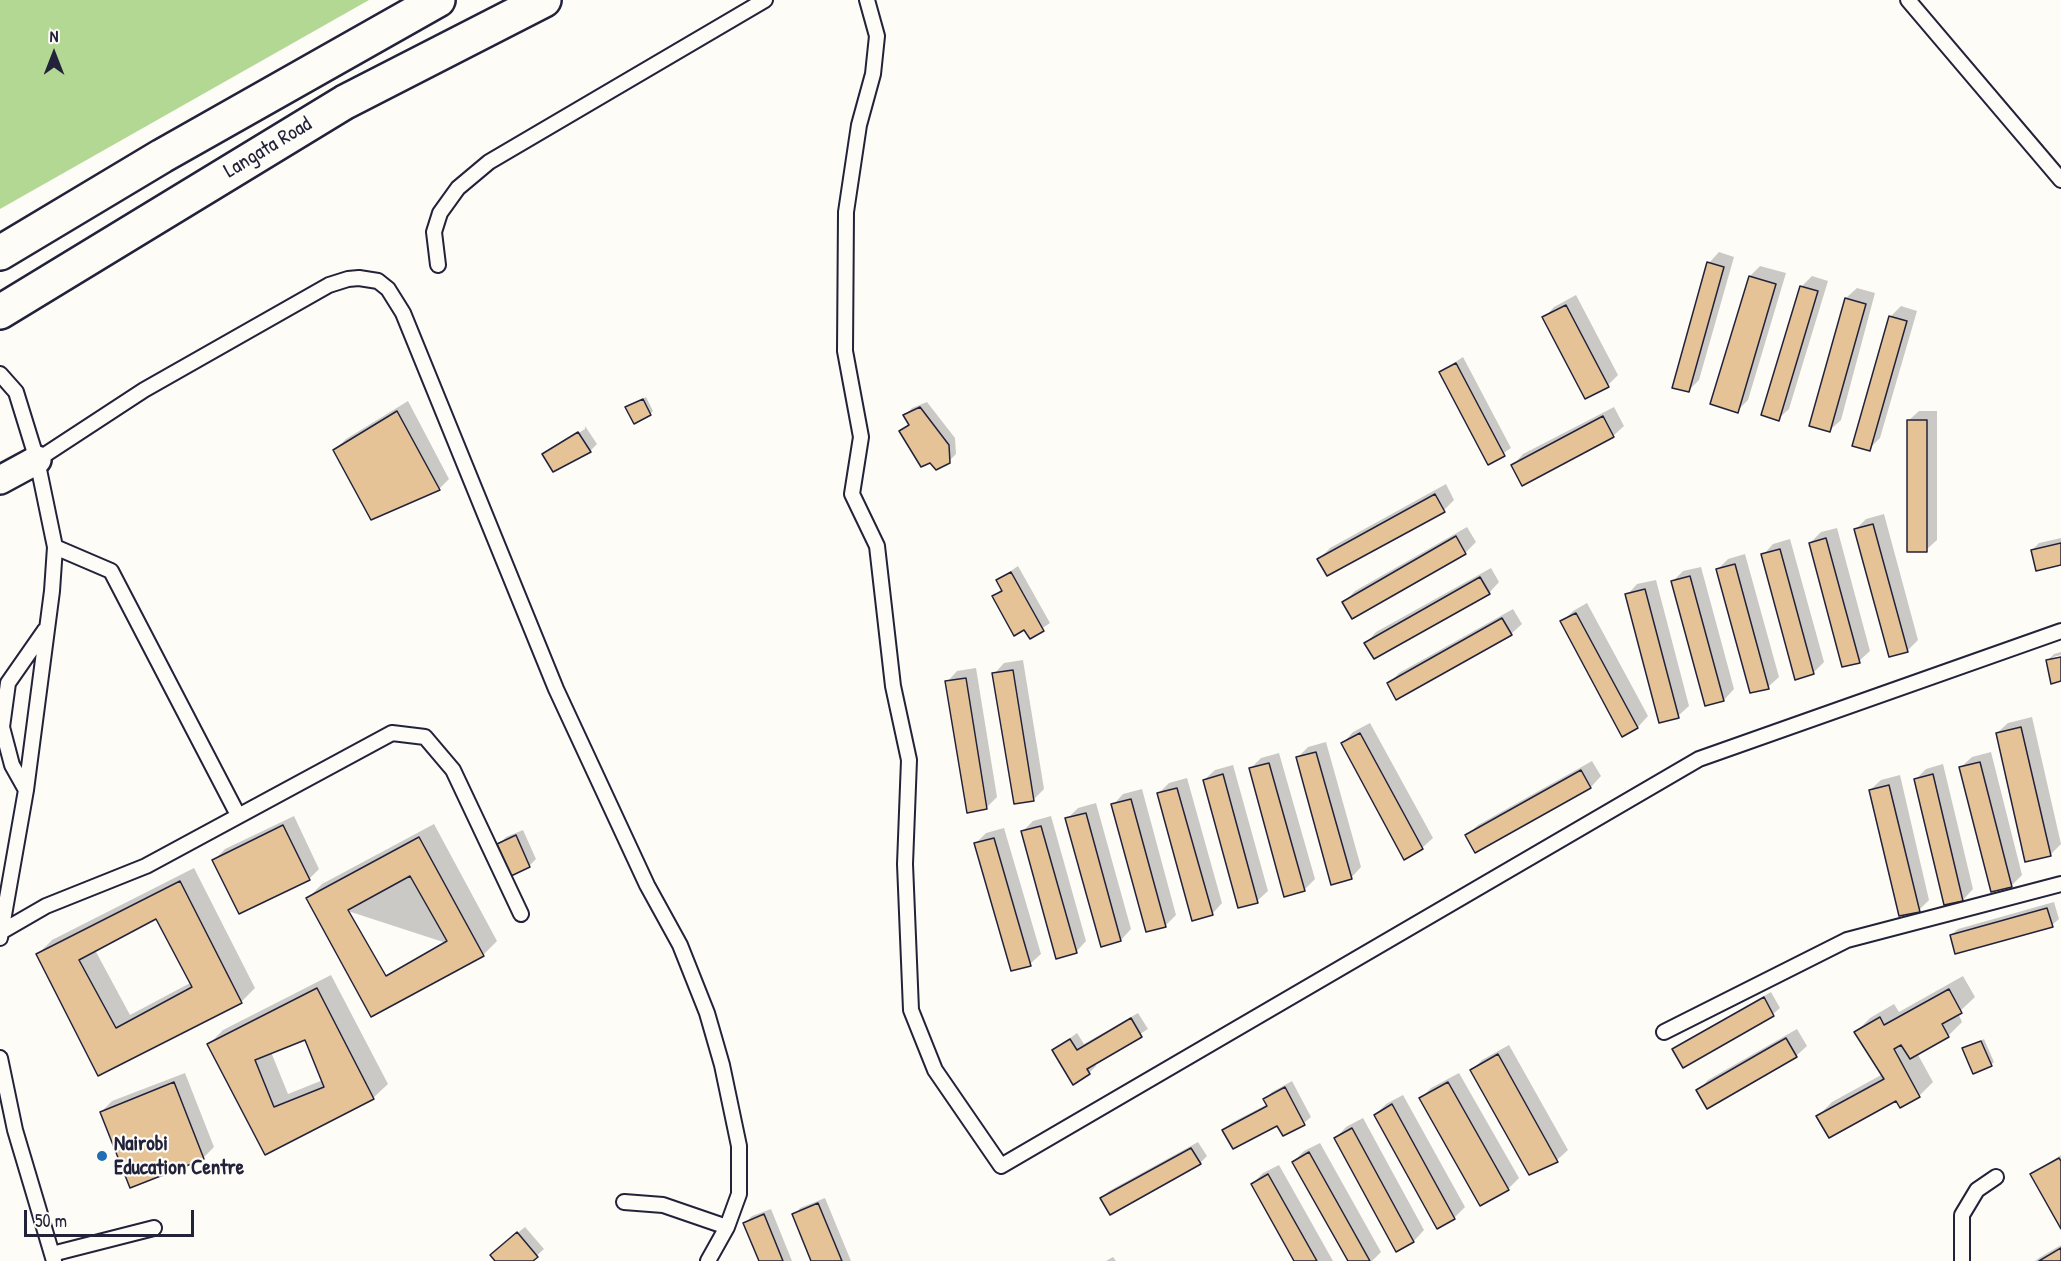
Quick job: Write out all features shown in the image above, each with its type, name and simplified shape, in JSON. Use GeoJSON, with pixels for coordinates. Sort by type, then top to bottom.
{"type":"FeatureCollection","features":[{"type":"Feature","properties":{"kind":"main road","name":"Langata Road"},"geometry":{"type":"LineString","coordinates":[[0,253],[162,156],[438,0]]}},
{"type":"Feature","properties":{"kind":"main road","name":"Langata Road"},"geometry":{"type":"LineString","coordinates":[[0,312],[345,102],[544,0]]}},
{"type":"Feature","properties":{"kind":"street"},"geometry":{"type":"LineString","coordinates":[[0,480],[37,460]]}},
{"type":"Feature","properties":{"kind":"lane"},"geometry":{"type":"LineString","coordinates":[[438,265],[434,232],[440,213],[459,188],[489,162],[765,0]]}},
{"type":"Feature","properties":{"kind":"lane"},"geometry":{"type":"LineString","coordinates":[[867,0],[878,36],[873,74],[860,125],[846,212],[845,351],[861,437],[852,494],[877,546],[893,686],[909,760],[905,864],[911,1010],[935,1070],[1002,1166],[1699,759],[2061,631]]}},
{"type":"Feature","properties":{"kind":"lane"},"geometry":{"type":"LineString","coordinates":[[1908,0],[2061,180]]}},
{"type":"Feature","properties":{"kind":"lane"},"geometry":{"type":"LineString","coordinates":[[37,460],[144,390],[329,285],[359,278],[378,281],[388,290],[402,313],[556,689],[647,885],[680,945],[707,1013],[722,1065],[739,1146],[739,1194],[727,1227],[708,1261]]}},
{"type":"Feature","properties":{"kind":"lane"},"geometry":{"type":"LineString","coordinates":[[0,374],[16,392],[37,460],[55,547],[26,790],[1,937]]}},
{"type":"Feature","properties":{"kind":"lane"},"geometry":{"type":"LineString","coordinates":[[55,547],[111,571],[238,815]]}},
{"type":"Feature","properties":{"kind":"lane"},"geometry":{"type":"LineString","coordinates":[[26,790],[12,765],[2,727],[8,683],[47,628]]}},
{"type":"Feature","properties":{"kind":"lane"},"geometry":{"type":"LineString","coordinates":[[1,937],[45,906],[146,866],[392,733],[425,738],[453,770],[521,914]]}},
{"type":"Feature","properties":{"kind":"lane"},"geometry":{"type":"LineString","coordinates":[[1664,1032],[1847,940],[2061,884]]}},
{"type":"Feature","properties":{"kind":"lane"},"geometry":{"type":"LineString","coordinates":[[0,1058],[15,1130],[53,1258],[154,1228]]}},
{"type":"Feature","properties":{"kind":"lane"},"geometry":{"type":"LineString","coordinates":[[1962,1261],[1962,1215],[1977,1190],[1996,1177]]}},
{"type":"Feature","properties":{"kind":"lane"},"geometry":{"type":"LineString","coordinates":[[624,1202],[663,1205],[727,1227]]}},
{"type":"Feature","properties":{"kind":"green space"},"geometry":{"type":"Polygon","coordinates":[[[0,0],[369,0],[0,209],[0,0]]]}},
{"type":"Feature","properties":{"kind":"building"},"geometry":{"type":"Polygon","coordinates":[[[1707,262],[1724,267],[1689,392],[1672,388],[1707,262]]]}},
{"type":"Feature","properties":{"kind":"building"},"geometry":{"type":"Polygon","coordinates":[[[1749,276],[1776,284],[1738,413],[1710,404],[1749,276]]]}},
{"type":"Feature","properties":{"kind":"building"},"geometry":{"type":"Polygon","coordinates":[[[1800,286],[1818,291],[1779,421],[1761,415],[1800,286]]]}},
{"type":"Feature","properties":{"kind":"building"},"geometry":{"type":"Polygon","coordinates":[[[1845,298],[1866,304],[1830,432],[1809,426],[1845,298]]]}},
{"type":"Feature","properties":{"kind":"building"},"geometry":{"type":"Polygon","coordinates":[[[1566,305],[1609,387],[1585,399],[1542,317],[1566,305]]]}},
{"type":"Feature","properties":{"kind":"building"},"geometry":{"type":"Polygon","coordinates":[[[1889,316],[1907,321],[1870,451],[1852,446],[1889,316]]]}},
{"type":"Feature","properties":{"kind":"building"},"geometry":{"type":"Polygon","coordinates":[[[1456,363],[1505,456],[1488,465],[1439,372],[1456,363]]]}},
{"type":"Feature","properties":{"kind":"building"},"geometry":{"type":"Polygon","coordinates":[[[643,399],[651,415],[634,424],[625,407],[643,399]]]}},
{"type":"Feature","properties":{"kind":"building"},"geometry":{"type":"Polygon","coordinates":[[[920,407],[949,445],[950,463],[936,470],[930,463],[921,467],[899,431],[909,425],[903,415],[920,407]]]}},
{"type":"Feature","properties":{"kind":"building"},"geometry":{"type":"Polygon","coordinates":[[[397,411],[440,490],[371,520],[333,450],[397,411]]]}},
{"type":"Feature","properties":{"kind":"building"},"geometry":{"type":"Polygon","coordinates":[[[1603,416],[1614,437],[1522,486],[1511,465],[1603,416]]]}},
{"type":"Feature","properties":{"kind":"building"},"geometry":{"type":"Polygon","coordinates":[[[1907,420],[1927,420],[1927,552],[1907,552],[1907,420]]]}},
{"type":"Feature","properties":{"kind":"building"},"geometry":{"type":"Polygon","coordinates":[[[578,432],[591,452],[553,472],[542,454],[578,432]]]}},
{"type":"Feature","properties":{"kind":"building"},"geometry":{"type":"Polygon","coordinates":[[[1435,494],[1445,512],[1327,576],[1317,559],[1435,494]]]}},
{"type":"Feature","properties":{"kind":"building"},"geometry":{"type":"Polygon","coordinates":[[[1873,524],[1908,652],[1889,657],[1854,529],[1873,524]]]}},
{"type":"Feature","properties":{"kind":"building"},"geometry":{"type":"Polygon","coordinates":[[[1456,536],[1466,554],[1352,619],[1342,602],[1456,536]]]}},
{"type":"Feature","properties":{"kind":"building"},"geometry":{"type":"Polygon","coordinates":[[[1826,538],[1860,663],[1842,667],[1809,543],[1826,538]]]}},
{"type":"Feature","properties":{"kind":"building"},"geometry":{"type":"Polygon","coordinates":[[[2061,543],[2061,565],[2036,571],[2031,550],[2061,543]]]}},
{"type":"Feature","properties":{"kind":"building"},"geometry":{"type":"Polygon","coordinates":[[[1780,549],[1814,674],[1795,680],[1761,554],[1780,549]]]}},
{"type":"Feature","properties":{"kind":"building"},"geometry":{"type":"Polygon","coordinates":[[[1735,564],[1769,689],[1750,693],[1716,569],[1735,564]]]}},
{"type":"Feature","properties":{"kind":"building"},"geometry":{"type":"Polygon","coordinates":[[[1011,572],[1044,631],[1030,639],[1024,630],[1014,636],[992,596],[1002,591],[996,580],[1011,572]]]}},
{"type":"Feature","properties":{"kind":"building"},"geometry":{"type":"Polygon","coordinates":[[[1690,576],[1724,701],[1705,706],[1671,581],[1690,576]]]}},
{"type":"Feature","properties":{"kind":"building"},"geometry":{"type":"Polygon","coordinates":[[[1480,577],[1490,594],[1374,659],[1364,643],[1480,577]]]}},
{"type":"Feature","properties":{"kind":"building"},"geometry":{"type":"Polygon","coordinates":[[[1645,589],[1679,718],[1659,723],[1625,594],[1645,589]]]}},
{"type":"Feature","properties":{"kind":"building"},"geometry":{"type":"Polygon","coordinates":[[[1576,613],[1638,728],[1622,737],[1560,621],[1576,613]]]}},
{"type":"Feature","properties":{"kind":"building"},"geometry":{"type":"Polygon","coordinates":[[[1502,618],[1512,635],[1396,700],[1387,683],[1502,618]]]}},
{"type":"Feature","properties":{"kind":"building"},"geometry":{"type":"Polygon","coordinates":[[[2061,657],[2061,681],[2051,684],[2046,660],[2061,657]]]}},
{"type":"Feature","properties":{"kind":"building"},"geometry":{"type":"Polygon","coordinates":[[[1013,670],[1034,801],[1014,804],[992,673],[1013,670]]]}},
{"type":"Feature","properties":{"kind":"building"},"geometry":{"type":"Polygon","coordinates":[[[966,678],[987,809],[967,813],[945,681],[966,678]]]}},
{"type":"Feature","properties":{"kind":"building"},"geometry":{"type":"Polygon","coordinates":[[[2021,727],[2051,856],[2025,862],[1996,733],[2021,727]]]}},
{"type":"Feature","properties":{"kind":"building"},"geometry":{"type":"Polygon","coordinates":[[[1360,733],[1423,849],[1404,860],[1341,743],[1360,733]]]}},
{"type":"Feature","properties":{"kind":"building"},"geometry":{"type":"Polygon","coordinates":[[[1316,752],[1352,879],[1331,885],[1296,757],[1316,752]]]}},
{"type":"Feature","properties":{"kind":"building"},"geometry":{"type":"Polygon","coordinates":[[[1980,762],[2012,887],[1991,892],[1959,767],[1980,762]]]}},
{"type":"Feature","properties":{"kind":"building"},"geometry":{"type":"Polygon","coordinates":[[[1269,763],[1305,891],[1284,897],[1249,768],[1269,763]]]}},
{"type":"Feature","properties":{"kind":"building"},"geometry":{"type":"Polygon","coordinates":[[[1581,770],[1591,788],[1475,853],[1465,835],[1581,770]]]}},
{"type":"Feature","properties":{"kind":"building"},"geometry":{"type":"Polygon","coordinates":[[[1223,774],[1258,903],[1238,908],[1203,780],[1223,774]]]}},
{"type":"Feature","properties":{"kind":"building"},"geometry":{"type":"Polygon","coordinates":[[[1933,774],[1963,901],[1944,905],[1914,779],[1933,774]]]}},
{"type":"Feature","properties":{"kind":"building"},"geometry":{"type":"Polygon","coordinates":[[[1889,785],[1920,912],[1899,916],[1869,790],[1889,785]]]}},
{"type":"Feature","properties":{"kind":"building"},"geometry":{"type":"Polygon","coordinates":[[[1177,788],[1213,915],[1192,921],[1157,793],[1177,788]]]}},
{"type":"Feature","properties":{"kind":"building"},"geometry":{"type":"Polygon","coordinates":[[[1131,799],[1166,927],[1146,932],[1111,804],[1131,799]]]}},
{"type":"Feature","properties":{"kind":"building"},"geometry":{"type":"Polygon","coordinates":[[[1086,813],[1121,941],[1101,947],[1065,818],[1086,813]]]}},
{"type":"Feature","properties":{"kind":"building"},"geometry":{"type":"Polygon","coordinates":[[[283,825],[310,880],[239,914],[212,860],[283,825]]]}},
{"type":"Feature","properties":{"kind":"building"},"geometry":{"type":"Polygon","coordinates":[[[1041,826],[1077,953],[1056,959],[1021,831],[1041,826]]]}},
{"type":"Feature","properties":{"kind":"building"},"geometry":{"type":"Polygon","coordinates":[[[516,835],[530,867],[511,876],[497,844],[516,835]]]}},
{"type":"Feature","properties":{"kind":"building"},"geometry":{"type":"Polygon","coordinates":[[[419,837],[484,956],[371,1017],[306,898],[419,837]]]}},
{"type":"Feature","properties":{"kind":"building"},"geometry":{"type":"Polygon","coordinates":[[[994,838],[1031,966],[1011,971],[974,843],[994,838]]]}},
{"type":"Feature","properties":{"kind":"building"},"geometry":{"type":"Polygon","coordinates":[[[410,876],[447,941],[386,976],[348,910],[410,876]]]}},
{"type":"Feature","properties":{"kind":"building"},"geometry":{"type":"Polygon","coordinates":[[[180,881],[242,1003],[98,1076],[36,954],[180,881]],[[156,919],[79,960],[116,1028],[192,987],[156,919]]]}},
{"type":"Feature","properties":{"kind":"building"},"geometry":{"type":"Polygon","coordinates":[[[2047,908],[2053,927],[1955,954],[1950,935],[2047,908]]]}},
{"type":"Feature","properties":{"kind":"building"},"geometry":{"type":"Polygon","coordinates":[[[317,988],[374,1099],[265,1155],[207,1044],[317,988]],[[305,1040],[255,1060],[274,1107],[324,1087],[305,1040]]]}},
{"type":"Feature","properties":{"kind":"building"},"geometry":{"type":"Polygon","coordinates":[[[1949,989],[1962,1013],[1942,1024],[1949,1037],[1910,1059],[1901,1045],[1894,1049],[1920,1097],[1900,1108],[1896,1101],[1829,1138],[1816,1116],[1884,1079],[1854,1032],[1880,1017],[1884,1025],[1949,989]]]}},
{"type":"Feature","properties":{"kind":"building"},"geometry":{"type":"Polygon","coordinates":[[[1764,997],[1774,1016],[1683,1068],[1672,1049],[1764,997]]]}},
{"type":"Feature","properties":{"kind":"building"},"geometry":{"type":"Polygon","coordinates":[[[1131,1018],[1142,1037],[1087,1069],[1090,1074],[1073,1085],[1052,1050],[1070,1039],[1077,1050],[1131,1018]]]}},
{"type":"Feature","properties":{"kind":"building"},"geometry":{"type":"Polygon","coordinates":[[[1786,1038],[1797,1057],[1707,1109],[1696,1090],[1786,1038]]]}},
{"type":"Feature","properties":{"kind":"building"},"geometry":{"type":"Polygon","coordinates":[[[1981,1041],[1992,1066],[1973,1074],[1962,1048],[1981,1041]]]}},
{"type":"Feature","properties":{"kind":"building"},"geometry":{"type":"Polygon","coordinates":[[[1498,1054],[1558,1162],[1529,1175],[1470,1070],[1498,1054]]]}},
{"type":"Feature","properties":{"kind":"building"},"geometry":{"type":"Polygon","coordinates":[[[174,1082],[204,1159],[130,1188],[100,1112],[174,1082]]]}},
{"type":"Feature","properties":{"kind":"building"},"geometry":{"type":"Polygon","coordinates":[[[1448,1082],[1509,1190],[1480,1206],[1419,1098],[1448,1082]]]}},
{"type":"Feature","properties":{"kind":"building"},"geometry":{"type":"Polygon","coordinates":[[[1285,1087],[1305,1125],[1283,1136],[1277,1126],[1233,1149],[1222,1130],[1267,1106],[1263,1099],[1285,1087]]]}},
{"type":"Feature","properties":{"kind":"building"},"geometry":{"type":"Polygon","coordinates":[[[1392,1104],[1455,1219],[1437,1229],[1374,1115],[1392,1104]]]}},
{"type":"Feature","properties":{"kind":"building"},"geometry":{"type":"Polygon","coordinates":[[[1352,1128],[1414,1242],[1396,1252],[1334,1138],[1352,1128]]]}},
{"type":"Feature","properties":{"kind":"building"},"geometry":{"type":"Polygon","coordinates":[[[1191,1148],[1201,1164],[1110,1215],[1100,1198],[1191,1148]]]}},
{"type":"Feature","properties":{"kind":"building"},"geometry":{"type":"Polygon","coordinates":[[[1309,1152],[1370,1261],[1348,1261],[1292,1162],[1309,1152]]]}},
{"type":"Feature","properties":{"kind":"building"},"geometry":{"type":"Polygon","coordinates":[[[2059,1158],[2061,1161],[2061,1229],[2030,1174],[2059,1158]]]}},
{"type":"Feature","properties":{"kind":"building"},"geometry":{"type":"Polygon","coordinates":[[[1268,1174],[1317,1261],[1294,1261],[1251,1184],[1268,1174]]]}},
{"type":"Feature","properties":{"kind":"building"},"geometry":{"type":"Polygon","coordinates":[[[818,1203],[842,1261],[811,1261],[792,1214],[818,1203]]]}},
{"type":"Feature","properties":{"kind":"building"},"geometry":{"type":"Polygon","coordinates":[[[764,1214],[783,1261],[759,1261],[743,1223],[764,1214]]]}},
{"type":"Feature","properties":{"kind":"building"},"geometry":{"type":"Polygon","coordinates":[[[517,1232],[538,1257],[533,1261],[495,1261],[490,1255],[517,1232]]]}},
{"type":"Feature","properties":{"kind":"building"},"geometry":{"type":"Polygon","coordinates":[[[2061,1248],[2061,1261],[2039,1261],[2061,1248]]]}},
{"type":"Feature","properties":{"kind":"place","name":"Nairobi Education Centre"},"geometry":{"type":"Point","coordinates":[102,1156]}}]}
